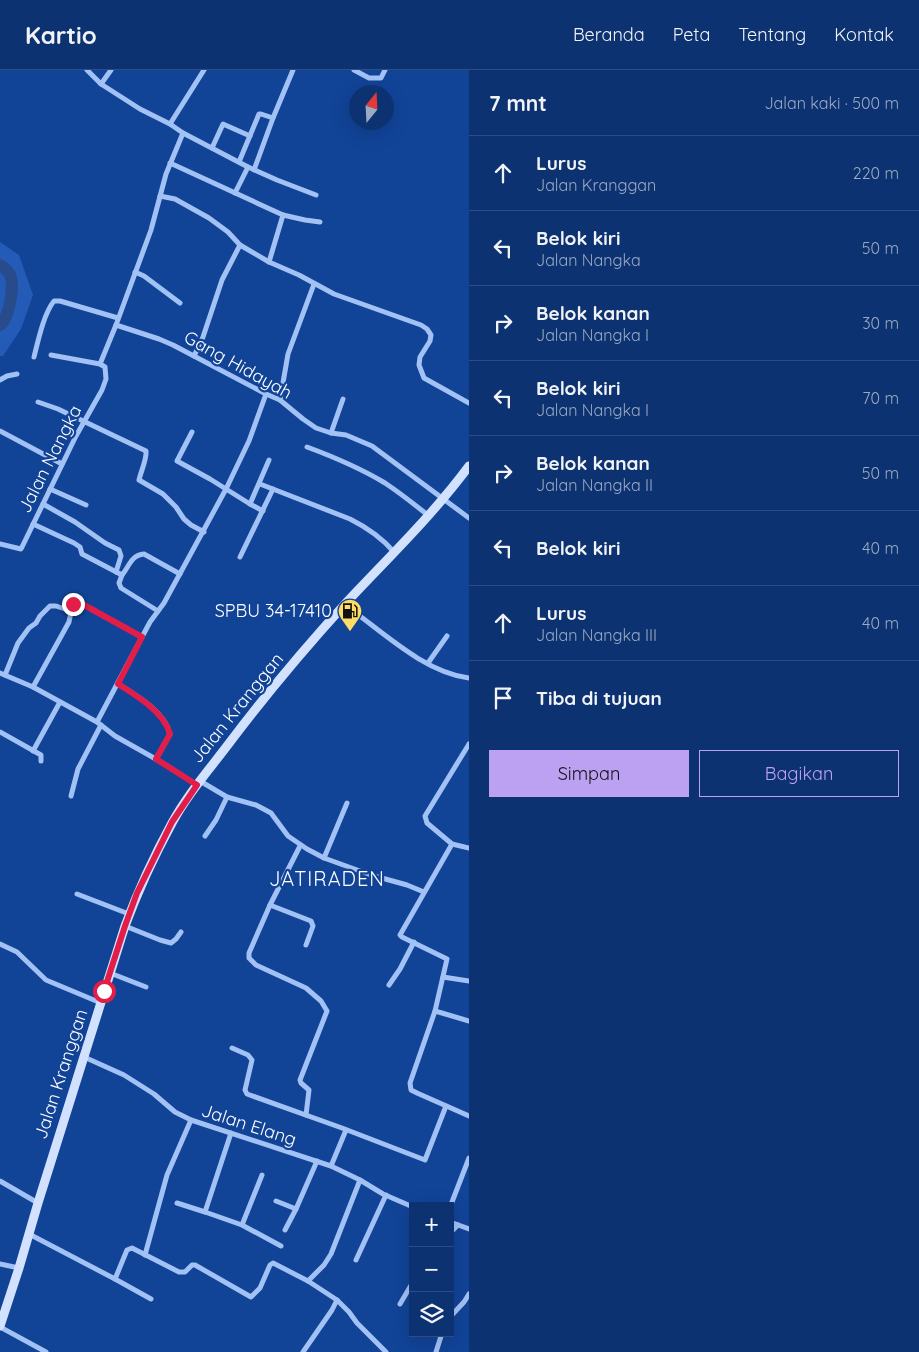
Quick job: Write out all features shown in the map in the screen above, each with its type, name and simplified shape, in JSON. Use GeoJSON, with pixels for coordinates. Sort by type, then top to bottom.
{"type":"FeatureCollection","features":[{"type":"Feature","properties":{"kind":"main road","name":"Jalan Kranggan"},"geometry":{"type":"LineString","coordinates":[[0,1327],[129,914],[172,822],[198,783],[262,701],[344,605],[444,499],[469,466]]}},
{"type":"Feature","properties":{"kind":"street"},"geometry":{"type":"LineString","coordinates":[[87,70],[101,84],[140,109],[254,170],[316,195]]}},
{"type":"Feature","properties":{"kind":"street"},"geometry":{"type":"LineString","coordinates":[[101,84],[111,70]]}},
{"type":"Feature","properties":{"kind":"street"},"geometry":{"type":"LineString","coordinates":[[170,124],[204,70]]}},
{"type":"Feature","properties":{"kind":"street"},"geometry":{"type":"LineString","coordinates":[[254,170],[292,70]]}},
{"type":"Feature","properties":{"kind":"street"},"geometry":{"type":"LineString","coordinates":[[354,70],[369,78],[381,78],[385,70]]}},
{"type":"Feature","properties":{"kind":"street"},"geometry":{"type":"LineString","coordinates":[[239,162],[259,114],[273,118]]}},
{"type":"Feature","properties":{"kind":"street"},"geometry":{"type":"LineString","coordinates":[[212,148],[222,124],[250,136]]}},
{"type":"Feature","properties":{"kind":"street"},"geometry":{"type":"LineString","coordinates":[[51,355],[100,364],[151,230],[162,184],[184,133]]}},
{"type":"Feature","properties":{"kind":"street"},"geometry":{"type":"LineString","coordinates":[[170,163],[283,215],[320,222]]}},
{"type":"Feature","properties":{"kind":"street"},"geometry":{"type":"LineString","coordinates":[[235,193],[248,167]]}},
{"type":"Feature","properties":{"kind":"street"},"geometry":{"type":"LineString","coordinates":[[160,196],[176,199],[209,218],[228,232],[240,245],[269,262],[347,299],[421,325],[427,329],[431,335],[430,341],[420,357],[419,365],[424,378],[469,403]]}},
{"type":"Feature","properties":{"kind":"street"},"geometry":{"type":"LineString","coordinates":[[269,262],[283,215]]}},
{"type":"Feature","properties":{"kind":"street"},"geometry":{"type":"LineString","coordinates":[[194,356],[203,337],[222,280],[240,245]]}},
{"type":"Feature","properties":{"kind":"street"},"geometry":{"type":"LineString","coordinates":[[135,272],[144,276],[180,303]]}},
{"type":"Feature","properties":{"kind":"street"},"geometry":{"type":"LineString","coordinates":[[280,400],[288,354],[314,284]]}},
{"type":"Feature","properties":{"kind":"street"},"geometry":{"type":"LineString","coordinates":[[34,356],[40,332],[54,301],[60,301],[118,318]]}},
{"type":"Feature","properties":{"kind":"street","name":"Gang Hidayah"},"geometry":{"type":"LineString","coordinates":[[116,325],[159,338],[280,400],[316,428],[346,435],[372,446],[469,518]]}},
{"type":"Feature","properties":{"kind":"street","name":"Jalan Nangka"},"geometry":{"type":"LineString","coordinates":[[0,544],[21,549],[83,421],[102,390],[106,379],[105,367],[100,364]]}},
{"type":"Feature","properties":{"kind":"street"},"geometry":{"type":"LineString","coordinates":[[0,380],[17,374]]}},
{"type":"Feature","properties":{"kind":"street"},"geometry":{"type":"LineString","coordinates":[[71,796],[78,768],[118,684],[150,622],[164,603],[226,489],[249,441],[266,394]]}},
{"type":"Feature","properties":{"kind":"street"},"geometry":{"type":"LineString","coordinates":[[331,433],[343,399]]}},
{"type":"Feature","properties":{"kind":"street"},"geometry":{"type":"LineString","coordinates":[[38,402],[58,409],[146,451],[147,457],[139,480],[170,500],[184,519],[204,532]]}},
{"type":"Feature","properties":{"kind":"street"},"geometry":{"type":"LineString","coordinates":[[0,431],[62,464]]}},
{"type":"Feature","properties":{"kind":"street"},"geometry":{"type":"LineString","coordinates":[[192,432],[177,461],[263,511]]}},
{"type":"Feature","properties":{"kind":"street"},"geometry":{"type":"LineString","coordinates":[[306,447],[335,457],[385,483],[429,516]]}},
{"type":"Feature","properties":{"kind":"street"},"geometry":{"type":"LineString","coordinates":[[250,504],[269,460]]}},
{"type":"Feature","properties":{"kind":"street"},"geometry":{"type":"LineString","coordinates":[[260,484],[350,519],[387,544],[394,552]]}},
{"type":"Feature","properties":{"kind":"street"},"geometry":{"type":"LineString","coordinates":[[50,489],[86,506]]}},
{"type":"Feature","properties":{"kind":"street"},"geometry":{"type":"LineString","coordinates":[[240,557],[274,489]]}},
{"type":"Feature","properties":{"kind":"street"},"geometry":{"type":"LineString","coordinates":[[43,504],[119,550],[121,556],[116,572]]}},
{"type":"Feature","properties":{"kind":"street"},"geometry":{"type":"LineString","coordinates":[[33,524],[80,547],[82,554],[122,575]]}},
{"type":"Feature","properties":{"kind":"street"},"geometry":{"type":"LineString","coordinates":[[158,611],[121,588],[122,575],[129,563],[139,554],[144,554],[180,574]]}},
{"type":"Feature","properties":{"kind":"street"},"geometry":{"type":"LineString","coordinates":[[34,688],[69,622],[73,604],[79,602],[142,637]]}},
{"type":"Feature","properties":{"kind":"street"},"geometry":{"type":"LineString","coordinates":[[344,605],[412,654],[449,674],[469,678]]}},
{"type":"Feature","properties":{"kind":"street"},"geometry":{"type":"LineString","coordinates":[[71,610],[56,606],[50,606],[46,609],[36,623],[28,628],[18,643],[3,674],[60,702],[198,783],[228,797],[256,805],[271,813],[288,836],[300,846],[324,858],[424,892]]}},
{"type":"Feature","properties":{"kind":"street"},"geometry":{"type":"LineString","coordinates":[[428,663],[447,636]]}},
{"type":"Feature","properties":{"kind":"street"},"geometry":{"type":"LineString","coordinates":[[118,684],[153,708],[169,728],[170,734],[156,759]]}},
{"type":"Feature","properties":{"kind":"street"},"geometry":{"type":"LineString","coordinates":[[33,751],[60,702]]}},
{"type":"Feature","properties":{"kind":"street"},"geometry":{"type":"LineString","coordinates":[[0,732],[41,755],[40,761]]}},
{"type":"Feature","properties":{"kind":"street"},"geometry":{"type":"LineString","coordinates":[[469,744],[426,816],[426,823],[452,844],[469,848]]}},
{"type":"Feature","properties":{"kind":"street"},"geometry":{"type":"LineString","coordinates":[[205,836],[228,797]]}},
{"type":"Feature","properties":{"kind":"street"},"geometry":{"type":"LineString","coordinates":[[324,858],[347,803]]}},
{"type":"Feature","properties":{"kind":"street"},"geometry":{"type":"LineString","coordinates":[[452,844],[401,933],[402,937],[447,959],[434,1011],[410,1087],[411,1090],[417,1093],[469,1116]]}},
{"type":"Feature","properties":{"kind":"street"},"geometry":{"type":"LineString","coordinates":[[300,846],[270,905],[249,953],[249,958],[256,964],[306,988],[321,1001],[327,1011],[300,1080],[310,1090],[306,1116]]}},
{"type":"Feature","properties":{"kind":"street"},"geometry":{"type":"LineString","coordinates":[[77,894],[129,914]]}},
{"type":"Feature","properties":{"kind":"street"},"geometry":{"type":"LineString","coordinates":[[270,905],[311,921],[313,926],[306,946]]}},
{"type":"Feature","properties":{"kind":"street"},"geometry":{"type":"LineString","coordinates":[[125,926],[171,943],[181,932]]}},
{"type":"Feature","properties":{"kind":"street"},"geometry":{"type":"LineString","coordinates":[[389,985],[414,942]]}},
{"type":"Feature","properties":{"kind":"street"},"geometry":{"type":"LineString","coordinates":[[0,944],[17,952],[46,980],[101,1003]]}},
{"type":"Feature","properties":{"kind":"street"},"geometry":{"type":"LineString","coordinates":[[110,973],[146,988]]}},
{"type":"Feature","properties":{"kind":"street"},"geometry":{"type":"LineString","coordinates":[[443,977],[469,981]]}},
{"type":"Feature","properties":{"kind":"street"},"geometry":{"type":"LineString","coordinates":[[434,1011],[469,1021]]}},
{"type":"Feature","properties":{"kind":"street"},"geometry":{"type":"LineString","coordinates":[[232,1048],[248,1055],[252,1060],[245,1090],[247,1094],[425,1160],[446,1106]]}},
{"type":"Feature","properties":{"kind":"street","name":"Jalan Elang"},"geometry":{"type":"LineString","coordinates":[[84,1057],[124,1075],[154,1094],[175,1112],[191,1120],[331,1166],[409,1205]]}},
{"type":"Feature","properties":{"kind":"street"},"geometry":{"type":"LineString","coordinates":[[144,1255],[167,1175],[191,1120]]}},
{"type":"Feature","properties":{"kind":"street"},"geometry":{"type":"LineString","coordinates":[[331,1166],[346,1130]]}},
{"type":"Feature","properties":{"kind":"street"},"geometry":{"type":"LineString","coordinates":[[205,1212],[230,1133]]}},
{"type":"Feature","properties":{"kind":"street"},"geometry":{"type":"LineString","coordinates":[[452,1202],[469,1158]]}},
{"type":"Feature","properties":{"kind":"street"},"geometry":{"type":"LineString","coordinates":[[285,1230],[317,1161]]}},
{"type":"Feature","properties":{"kind":"street"},"geometry":{"type":"LineString","coordinates":[[242,1225],[262,1175]]}},
{"type":"Feature","properties":{"kind":"street"},"geometry":{"type":"LineString","coordinates":[[308,1281],[332,1254],[360,1180]]}},
{"type":"Feature","properties":{"kind":"street"},"geometry":{"type":"LineString","coordinates":[[0,1181],[38,1203]]}},
{"type":"Feature","properties":{"kind":"street"},"geometry":{"type":"LineString","coordinates":[[356,1260],[386,1195]]}},
{"type":"Feature","properties":{"kind":"street"},"geometry":{"type":"LineString","coordinates":[[276,1201],[296,1209]]}},
{"type":"Feature","properties":{"kind":"street"},"geometry":{"type":"LineString","coordinates":[[177,1203],[242,1225],[282,1246]]}},
{"type":"Feature","properties":{"kind":"street"},"geometry":{"type":"LineString","coordinates":[[454,1224],[469,1229]]}},
{"type":"Feature","properties":{"kind":"street"},"geometry":{"type":"LineString","coordinates":[[454,1229],[458,1225]]}},
{"type":"Feature","properties":{"kind":"street"},"geometry":{"type":"LineString","coordinates":[[28,1234],[151,1299]]}},
{"type":"Feature","properties":{"kind":"street"},"geometry":{"type":"LineString","coordinates":[[115,1279],[127,1250],[132,1248],[179,1272],[185,1272],[192,1265],[195,1265],[251,1297],[260,1288],[271,1264],[308,1281],[337,1300],[386,1352]]}},
{"type":"Feature","properties":{"kind":"street"},"geometry":{"type":"LineString","coordinates":[[0,1264],[19,1268]]}},
{"type":"Feature","properties":{"kind":"street"},"geometry":{"type":"LineString","coordinates":[[400,1304],[409,1289]]}},
{"type":"Feature","properties":{"kind":"street"},"geometry":{"type":"LineString","coordinates":[[454,1313],[469,1294]]}},
{"type":"Feature","properties":{"kind":"street"},"geometry":{"type":"LineString","coordinates":[[303,1352],[337,1300]]}},
{"type":"Feature","properties":{"kind":"street"},"geometry":{"type":"LineString","coordinates":[[0,1327],[46,1352]]}},
{"type":"Feature","properties":{"kind":"street"},"geometry":{"type":"LineString","coordinates":[[436,1352],[441,1337]]}},
{"type":"Feature","properties":{"kind":"shaded area"},"geometry":{"type":"Polygon","coordinates":[[[0,242],[19,255],[33,295],[21,329],[3,356],[0,356],[0,242]]]}},
{"type":"Feature","properties":{"kind":"waterway"},"geometry":{"type":"LineString","coordinates":[[0,265],[9,273],[12,284],[9,309],[0,325]]}},
{"type":"Feature","properties":{"kind":"place","name":"SPBU 34-17410"},"geometry":{"type":"Point","coordinates":[350,632]}},
{"type":"Feature","properties":{"kind":"district","name":"JATIRADEN"},"geometry":{"type":"Point","coordinates":[327,879]}},
{"type":"Feature","properties":{"kind":"route"},"geometry":{"type":"LineString","coordinates":[[73,604],[79,602],[142,637],[118,684],[153,708],[169,728],[170,734],[156,759],[197,785],[172,822],[137,893],[104,991]]}}]}
